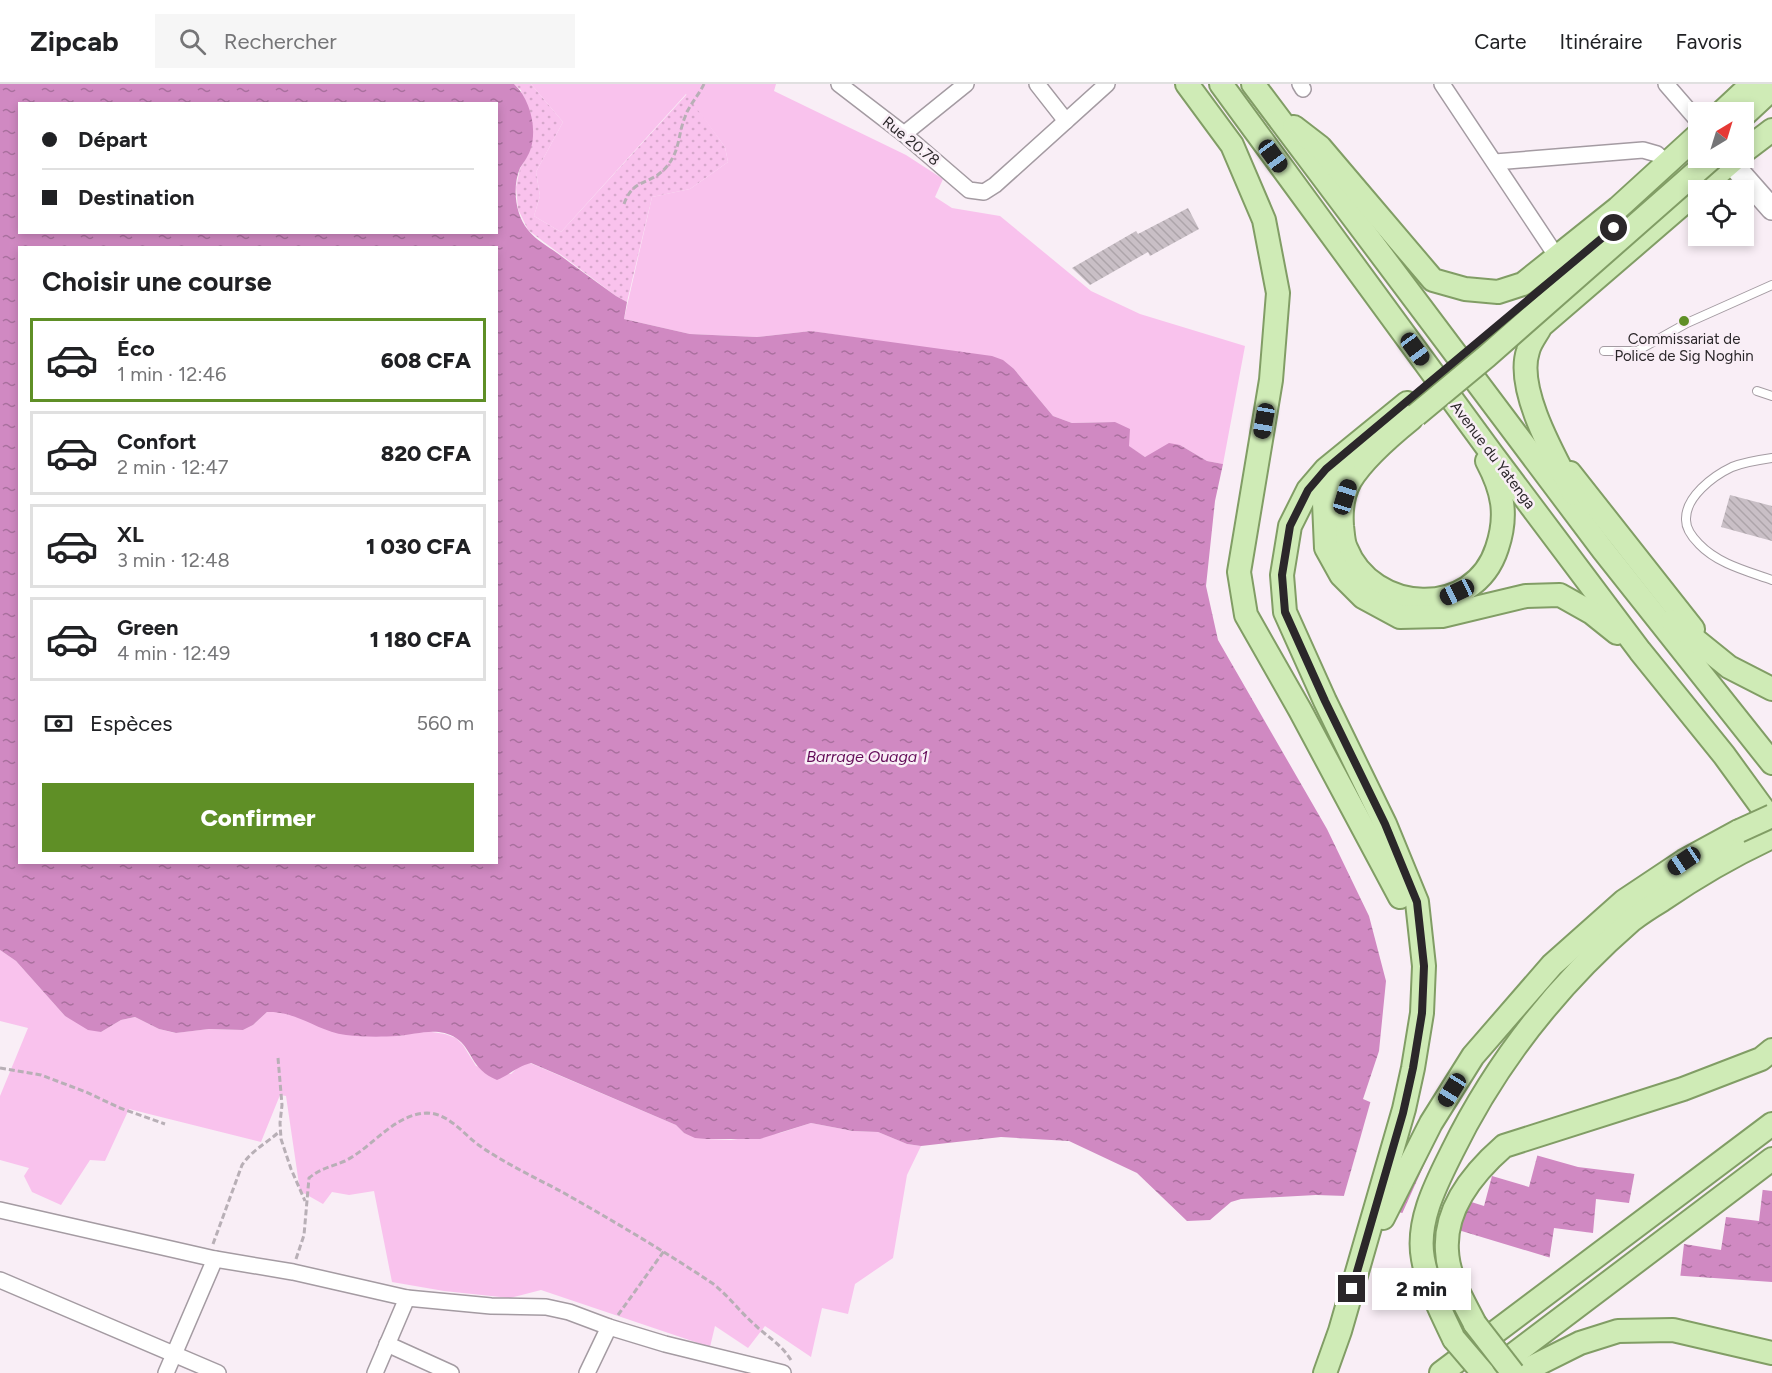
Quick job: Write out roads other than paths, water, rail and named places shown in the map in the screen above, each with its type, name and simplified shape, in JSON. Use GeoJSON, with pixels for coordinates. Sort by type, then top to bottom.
{"type":"FeatureCollection","features":[{"type":"Feature","properties":{"kind":"main road"},"geometry":{"type":"LineString","coordinates":[[1187,84],[1232,145],[1264,220],[1278,293],[1271,380],[1239,572],[1246,615],[1405,906],[1424,966]]}},
{"type":"Feature","properties":{"kind":"main road","name":"Avenue du Yatenga"},"geometry":{"type":"LineString","coordinates":[[1221,84],[1457,407],[1640,651],[1772,818]]}},
{"type":"Feature","properties":{"kind":"main road","name":"Avenue du Yatenga"},"geometry":{"type":"LineString","coordinates":[[1252,84],[1603,550],[1772,763]]}},
{"type":"Feature","properties":{"kind":"main road"},"geometry":{"type":"LineString","coordinates":[[1733,102],[1752,84]]}},
{"type":"Feature","properties":{"kind":"main road"},"geometry":{"type":"LineString","coordinates":[[1754,106],[1772,89]]}},
{"type":"Feature","properties":{"kind":"main road"},"geometry":{"type":"LineString","coordinates":[[1754,120],[1772,104]]}},
{"type":"Feature","properties":{"kind":"main road"},"geometry":{"type":"LineString","coordinates":[[1269,107],[1320,147],[1434,280],[1464,289],[1498,292],[1523,284],[1618,208],[1688,144]]}},
{"type":"Feature","properties":{"kind":"main road"},"geometry":{"type":"LineString","coordinates":[[1754,142],[1772,130]]}},
{"type":"Feature","properties":{"kind":"main road"},"geometry":{"type":"LineString","coordinates":[[1457,407],[1495,477],[1505,513],[1502,535],[1494,560],[1474,585],[1441,600],[1407,600],[1378,586],[1357,568],[1345,547],[1341,512],[1350,482],[1411,409],[1688,165]]}},
{"type":"Feature","properties":{"kind":"main road"},"geometry":{"type":"LineString","coordinates":[[1382,1208],[1413,1068],[1422,1013],[1424,966],[1417,902],[1385,824],[1285,612],[1282,575],[1290,526],[1308,490],[1326,469],[1364,437],[1411,409],[1487,356],[1717,168]]}},
{"type":"Feature","properties":{"kind":"main road"},"geometry":{"type":"LineString","coordinates":[[1718,168],[1541,326],[1528,350],[1525,373],[1532,405],[1550,447],[1603,550],[1677,626],[1729,667],[1772,689]]}},
{"type":"Feature","properties":{"kind":"main road"},"geometry":{"type":"LineString","coordinates":[[1364,437],[1337,474],[1324,503],[1326,548],[1341,575],[1363,597],[1400,617],[1442,616],[1526,596],[1560,595],[1592,613],[1640,651]]}},
{"type":"Feature","properties":{"kind":"main road"},"geometry":{"type":"LineString","coordinates":[[1550,447],[1693,628],[1729,667]]}},
{"type":"Feature","properties":{"kind":"main road"},"geometry":{"type":"LineString","coordinates":[[1755,798],[1772,831]]}},
{"type":"Feature","properties":{"kind":"main road"},"geometry":{"type":"LineString","coordinates":[[1483,1373],[1454,1339],[1438,1305],[1422,1259],[1423,1221],[1439,1179],[1463,1129],[1515,1044],[1569,981],[1633,919],[1698,875],[1772,818]]}},
{"type":"Feature","properties":{"kind":"main road"},"geometry":{"type":"LineString","coordinates":[[1324,1373],[1340,1331],[1358,1268],[1382,1208],[1473,1056],[1552,965],[1624,901],[1684,861],[1744,839],[1772,837]]}},
{"type":"Feature","properties":{"kind":"main road"},"geometry":{"type":"LineString","coordinates":[[1513,1373],[1475,1324],[1458,1291],[1447,1253],[1447,1231],[1453,1211],[1471,1179],[1504,1146],[1683,1089],[1761,1059],[1772,1050]]}},
{"type":"Feature","properties":{"kind":"main road"},"geometry":{"type":"LineString","coordinates":[[1441,1373],[1710,1173],[1772,1124]]}},
{"type":"Feature","properties":{"kind":"main road"},"geometry":{"type":"LineString","coordinates":[[1489,1373],[1772,1160]]}},
{"type":"Feature","properties":{"kind":"main road"},"geometry":{"type":"LineString","coordinates":[[1520,1373],[1580,1343],[1618,1331],[1673,1330],[1772,1353]]}},
{"type":"Feature","properties":{"kind":"street","name":"Rue 20.78"},"geometry":{"type":"LineString","coordinates":[[839,84],[904,134],[969,190],[984,192],[995,185],[1066,121]]}},
{"type":"Feature","properties":{"kind":"street"},"geometry":{"type":"LineString","coordinates":[[904,134],[966,84]]}},
{"type":"Feature","properties":{"kind":"street"},"geometry":{"type":"LineString","coordinates":[[1037,84],[1066,121],[1107,84]]}},
{"type":"Feature","properties":{"kind":"street"},"geometry":{"type":"LineString","coordinates":[[1442,84],[1557,257]]}},
{"type":"Feature","properties":{"kind":"street"},"geometry":{"type":"LineString","coordinates":[[1666,84],[1688,109]]}},
{"type":"Feature","properties":{"kind":"street"},"geometry":{"type":"LineString","coordinates":[[1495,162],[1643,150],[1658,154],[1666,163]]}},
{"type":"Feature","properties":{"kind":"street"},"geometry":{"type":"LineString","coordinates":[[1739,168],[1772,209]]}},
{"type":"Feature","properties":{"kind":"street"},"geometry":{"type":"LineString","coordinates":[[0,1210],[215,1259],[292,1272],[407,1298],[491,1306],[546,1307],[569,1312],[609,1327],[712,1357],[788,1367]]}},
{"type":"Feature","properties":{"kind":"street"},"geometry":{"type":"LineString","coordinates":[[166,1373],[215,1259]]}},
{"type":"Feature","properties":{"kind":"street"},"geometry":{"type":"LineString","coordinates":[[0,1280],[218,1373]]}},
{"type":"Feature","properties":{"kind":"street"},"geometry":{"type":"LineString","coordinates":[[375,1373],[407,1298]]}},
{"type":"Feature","properties":{"kind":"street"},"geometry":{"type":"LineString","coordinates":[[587,1373],[609,1327]]}},
{"type":"Feature","properties":{"kind":"street"},"geometry":{"type":"LineString","coordinates":[[387,1344],[451,1373]]}},
{"type":"Feature","properties":{"kind":"lane"},"geometry":{"type":"LineString","coordinates":[[1604,351],[1636,351],[1687,323],[1772,285]]}},
{"type":"Feature","properties":{"kind":"lane"},"geometry":{"type":"LineString","coordinates":[[1757,391],[1772,396]]}},
{"type":"Feature","properties":{"kind":"lane"},"geometry":{"type":"LineString","coordinates":[[1772,458],[1749,461],[1713,477],[1699,490],[1685,520],[1688,530],[1698,543],[1720,560],[1772,580]]}},
{"type":"Feature","properties":{"kind":"water","name":"Barrage Ouaga 1"},"geometry":{"type":"Polygon","coordinates":[[[0,84],[514,84],[528,105],[533,131],[531,148],[520,168],[516,183],[516,200],[520,216],[528,230],[538,239],[627,302],[624,319],[690,334],[757,337],[811,331],[992,356],[1003,360],[1014,369],[1053,416],[1072,423],[1115,422],[1130,429],[1129,446],[1145,457],[1169,443],[1180,445],[1207,461],[1223,464],[1215,501],[1206,586],[1218,640],[1327,829],[1369,916],[1386,981],[1379,1051],[1363,1099],[1389,1110],[1482,1140],[1578,1167],[1772,1191],[1772,1282],[1670,1275],[1561,1261],[1346,1196],[1316,1195],[1241,1199],[1231,1202],[1210,1220],[1187,1221],[1137,1173],[1069,1141],[1001,1137],[921,1146],[907,1144],[878,1132],[853,1131],[811,1123],[760,1139],[695,1138],[684,1133],[676,1125],[531,1063],[497,1080],[477,1065],[462,1043],[449,1034],[441,1032],[385,1037],[346,1035],[325,1030],[288,1015],[267,1012],[253,1025],[243,1030],[209,1029],[176,1033],[159,1029],[135,1017],[121,1020],[101,1032],[88,1030],[65,1016],[16,961],[0,950],[0,84]]]}},
{"type":"Feature","properties":{"kind":"place","name":"Commissariat de Police de Sig Noghin"},"geometry":{"type":"Point","coordinates":[1684,321]}}]}
